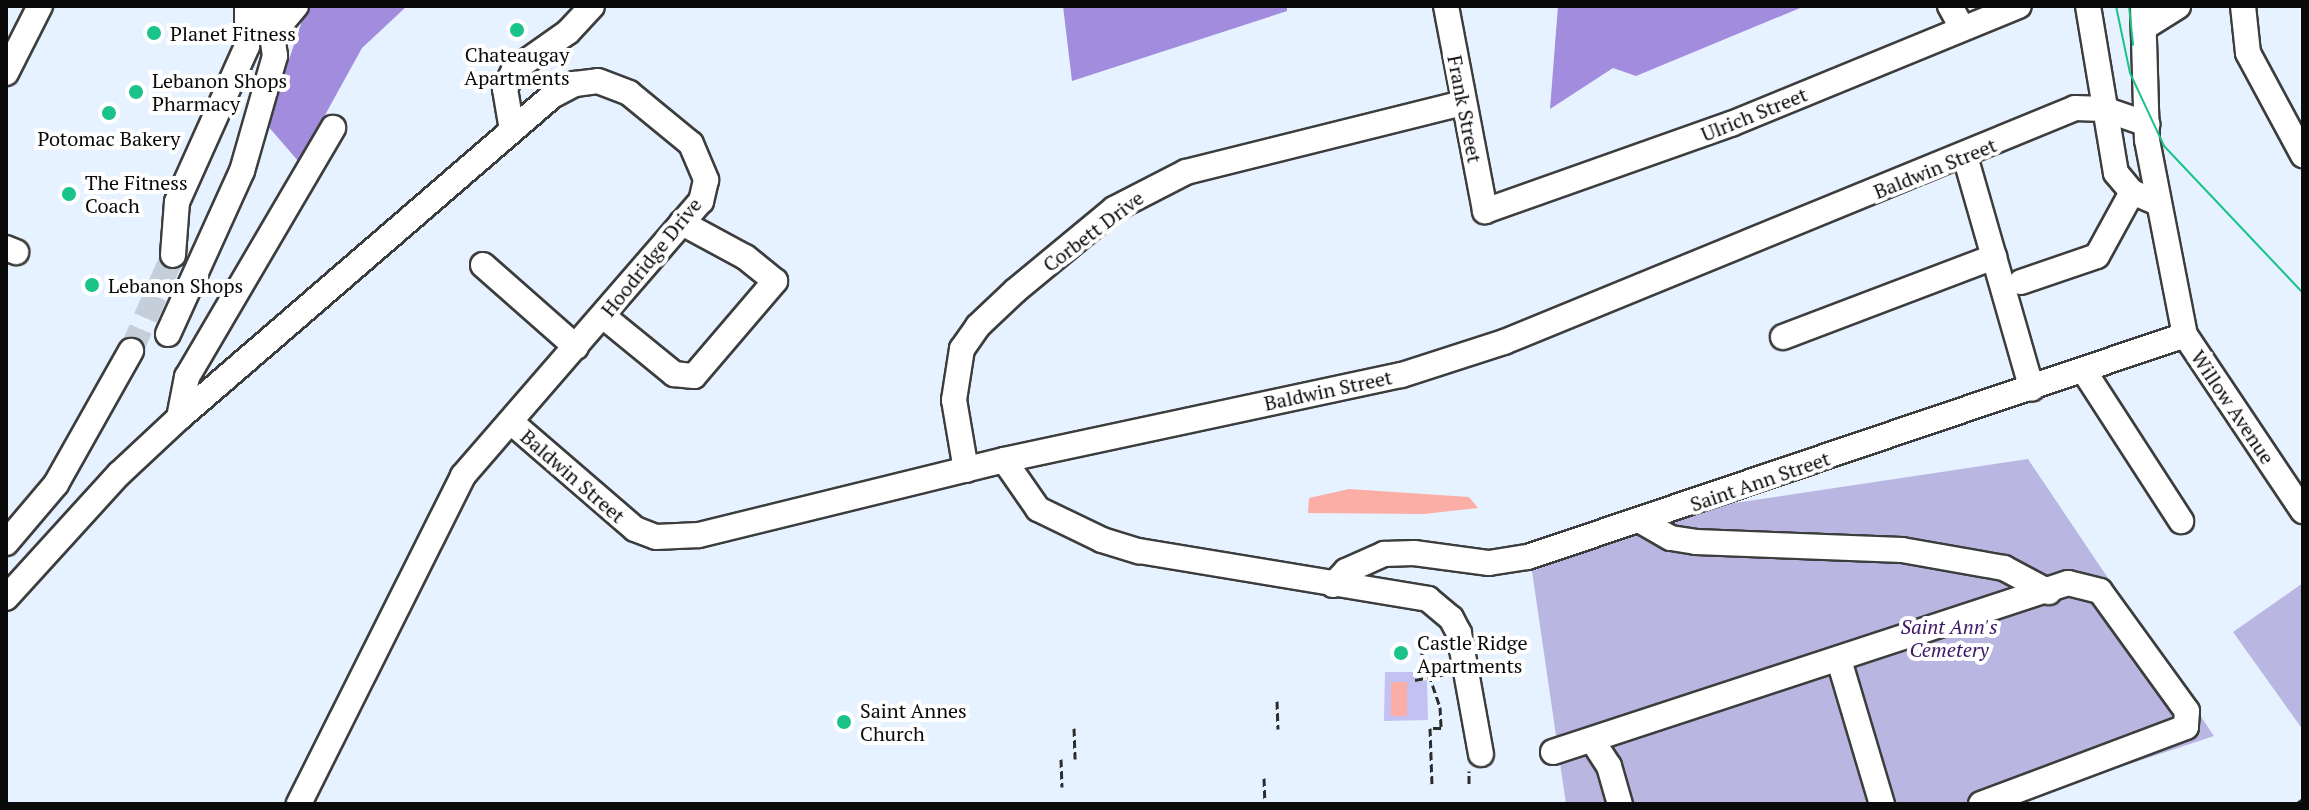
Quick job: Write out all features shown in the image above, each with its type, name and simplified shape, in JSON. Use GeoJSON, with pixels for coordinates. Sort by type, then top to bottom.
{"type":"FeatureCollection","features":[{"type":"Feature","properties":{"kind":"street"},"geometry":{"type":"LineString","coordinates":[[6,73],[15,33],[40,6]]}},
{"type":"Feature","properties":{"kind":"street"},"geometry":{"type":"LineString","coordinates":[[173,255],[177,202],[247,46],[247,6]]}},
{"type":"Feature","properties":{"kind":"street"},"geometry":{"type":"LineString","coordinates":[[269,11],[285,19],[296,6]]}},
{"type":"Feature","properties":{"kind":"street"},"geometry":{"type":"LineString","coordinates":[[512,130],[505,89],[514,70],[568,32],[592,6]]}},
{"type":"Feature","properties":{"kind":"street","name":"Frank Street"},"geometry":{"type":"LineString","coordinates":[[1446,6],[1485,211]]}},
{"type":"Feature","properties":{"kind":"street"},"geometry":{"type":"LineString","coordinates":[[1950,6],[1962,28]]}},
{"type":"Feature","properties":{"kind":"street","name":"Ulrich Street"},"geometry":{"type":"LineString","coordinates":[[1485,211],[1731,124],[2019,6]]}},
{"type":"Feature","properties":{"kind":"street"},"geometry":{"type":"LineString","coordinates":[[2088,6],[2116,173],[2132,192],[2158,203]]}},
{"type":"Feature","properties":{"kind":"street"},"geometry":{"type":"LineString","coordinates":[[2144,16],[2178,6]]}},
{"type":"Feature","properties":{"kind":"street"},"geometry":{"type":"LineString","coordinates":[[2243,6],[2248,53],[2303,155]]}},
{"type":"Feature","properties":{"kind":"street"},"geometry":{"type":"LineString","coordinates":[[168,334],[242,171],[275,56],[269,11]]}},
{"type":"Feature","properties":{"kind":"street","name":"Willow Avenue"},"geometry":{"type":"LineString","coordinates":[[2144,16],[2147,124],[2158,203],[2185,335],[2303,511]]}},
{"type":"Feature","properties":{"kind":"street","name":"Hoodridge Drive"},"geometry":{"type":"LineString","coordinates":[[6,598],[119,474],[179,418],[512,130],[575,84],[598,81],[629,93],[691,144],[702,162],[706,180],[701,201],[463,476],[299,804]]}},
{"type":"Feature","properties":{"kind":"street","name":"Corbett Drive"},"geometry":{"type":"LineString","coordinates":[[966,470],[954,400],[962,349],[1006,300],[1114,209],[1186,172],[1463,103]]}},
{"type":"Feature","properties":{"kind":"street","name":"Baldwin Street"},"geometry":{"type":"LineString","coordinates":[[511,422],[617,516],[656,537],[699,535],[1004,460],[1402,375],[1504,342],[1965,156],[2075,108],[2104,109],[2147,124]]}},
{"type":"Feature","properties":{"kind":"street"},"geometry":{"type":"LineString","coordinates":[[179,418],[187,377],[333,128]]}},
{"type":"Feature","properties":{"kind":"street"},"geometry":{"type":"LineString","coordinates":[[1965,156],[2032,389]]}},
{"type":"Feature","properties":{"kind":"street"},"geometry":{"type":"LineString","coordinates":[[2021,282],[2097,256],[2132,192]]}},
{"type":"Feature","properties":{"kind":"street"},"geometry":{"type":"LineString","coordinates":[[603,316],[674,374],[694,376],[775,281],[727,247],[682,223]]}},
{"type":"Feature","properties":{"kind":"street"},"geometry":{"type":"LineString","coordinates":[[1783,337],[1994,257]]}},
{"type":"Feature","properties":{"kind":"street"},"geometry":{"type":"LineString","coordinates":[[483,265],[576,347]]}},
{"type":"Feature","properties":{"kind":"street","name":"Saint Ann Street"},"geometry":{"type":"LineString","coordinates":[[1333,585],[1346,571],[1384,554],[1505,563],[1641,521],[2185,335]]}},
{"type":"Feature","properties":{"kind":"street"},"geometry":{"type":"LineString","coordinates":[[6,543],[56,484],[131,351]]}},
{"type":"Feature","properties":{"kind":"street"},"geometry":{"type":"LineString","coordinates":[[2084,371],[2181,521]]}},
{"type":"Feature","properties":{"kind":"street"},"geometry":{"type":"LineString","coordinates":[[1004,460],[1038,509],[1102,540],[1139,551],[1428,599],[1451,618],[1464,655],[1481,754]]}},
{"type":"Feature","properties":{"kind":"street"},"geometry":{"type":"LineString","coordinates":[[1641,521],[1671,538],[1696,542],[1834,544],[1946,557],[2004,568],[2049,592]]}},
{"type":"Feature","properties":{"kind":"street"},"geometry":{"type":"LineString","coordinates":[[1553,752],[2049,592],[2068,583],[2100,591],[2187,711],[2186,727],[1981,804]]}},
{"type":"Feature","properties":{"kind":"street"},"geometry":{"type":"LineString","coordinates":[[1839,660],[1882,804]]}},
{"type":"Feature","properties":{"kind":"street"},"geometry":{"type":"LineString","coordinates":[[1592,740],[1609,766],[1620,804]]}},
{"type":"Feature","properties":{"kind":"path"},"geometry":{"type":"LineString","coordinates":[[1421,651],[1432,677],[1441,728],[1430,728],[1432,784]]}},
{"type":"Feature","properties":{"kind":"path"},"geometry":{"type":"LineString","coordinates":[[1415,680],[1432,677]]}},
{"type":"Feature","properties":{"kind":"path"},"geometry":{"type":"LineString","coordinates":[[1277,701],[1278,729]]}},
{"type":"Feature","properties":{"kind":"path"},"geometry":{"type":"LineString","coordinates":[[1074,728],[1075,759]]}},
{"type":"Feature","properties":{"kind":"path"},"geometry":{"type":"LineString","coordinates":[[1061,759],[1062,787]]}},
{"type":"Feature","properties":{"kind":"path"},"geometry":{"type":"LineString","coordinates":[[1264,778],[1265,804]]}},
{"type":"Feature","properties":{"kind":"path"},"geometry":{"type":"LineString","coordinates":[[2296,804],[2303,799]]}},
{"type":"Feature","properties":{"kind":"shaded area"},"geometry":{"type":"Polygon","coordinates":[[[307,6],[407,6],[362,48],[299,162],[267,125],[307,6]]]}},
{"type":"Feature","properties":{"kind":"shaded area"},"geometry":{"type":"Polygon","coordinates":[[[1063,6],[1287,6],[1287,11],[1072,81],[1063,6]]]}},
{"type":"Feature","properties":{"kind":"shaded area"},"geometry":{"type":"Polygon","coordinates":[[[1558,6],[1805,6],[1636,76],[1613,68],[1550,109],[1558,6]]]}},
{"type":"Feature","properties":{"kind":"shaded area"},"geometry":{"type":"Polygon","coordinates":[[[1349,489],[1469,497],[1478,508],[1424,514],[1308,513],[1309,498],[1349,489]]]}},
{"type":"Feature","properties":{"kind":"shaded area"},"geometry":{"type":"Polygon","coordinates":[[[1385,672],[1415,672],[1416,682],[1427,680],[1428,720],[1384,721],[1385,672]]]}},
{"type":"Feature","properties":{"kind":"shaded area"},"geometry":{"type":"Polygon","coordinates":[[[1391,682],[1407,682],[1407,716],[1391,716],[1391,682]]]}},
{"type":"Feature","properties":{"kind":"green space","name":"Saint Ann's Cemetery"},"geometry":{"type":"Polygon","coordinates":[[[2028,459],[2214,736],[2009,804],[1566,804],[1532,571],[1721,505],[2028,459]]]}},
{"type":"Feature","properties":{"kind":"green space"},"geometry":{"type":"Polygon","coordinates":[[[2303,583],[2303,730],[2233,632],[2303,583]]]}},
{"type":"Feature","properties":{"kind":"tunnel"},"geometry":{"type":"LineString","coordinates":[[131,351],[173,255]]}},
{"type":"Feature","properties":{"kind":"tram line"},"geometry":{"type":"LineString","coordinates":[[2116,6],[2130,73],[2164,146],[2303,293]]}},
{"type":"Feature","properties":{"kind":"tram line"},"geometry":{"type":"LineString","coordinates":[[2129,6],[2133,45]]}},
{"type":"Feature","properties":{"kind":"place","name":"Chateaugay Apartments"},"geometry":{"type":"Point","coordinates":[517,30]}},
{"type":"Feature","properties":{"kind":"place","name":"Planet Fitness"},"geometry":{"type":"Point","coordinates":[154,33]}},
{"type":"Feature","properties":{"kind":"place","name":"Lebanon Shops Pharmacy"},"geometry":{"type":"Point","coordinates":[136,92]}},
{"type":"Feature","properties":{"kind":"place","name":"Potomac Bakery"},"geometry":{"type":"Point","coordinates":[109,113]}},
{"type":"Feature","properties":{"kind":"place","name":"The Fitness Coach"},"geometry":{"type":"Point","coordinates":[69,194]}},
{"type":"Feature","properties":{"kind":"place","name":"Lebanon Shops"},"geometry":{"type":"Point","coordinates":[92,285]}},
{"type":"Feature","properties":{"kind":"place","name":"Castle Ridge Apartments"},"geometry":{"type":"Point","coordinates":[1401,653]}},
{"type":"Feature","properties":{"kind":"place","name":"Saint Annes Church"},"geometry":{"type":"Point","coordinates":[844,722]}}]}
